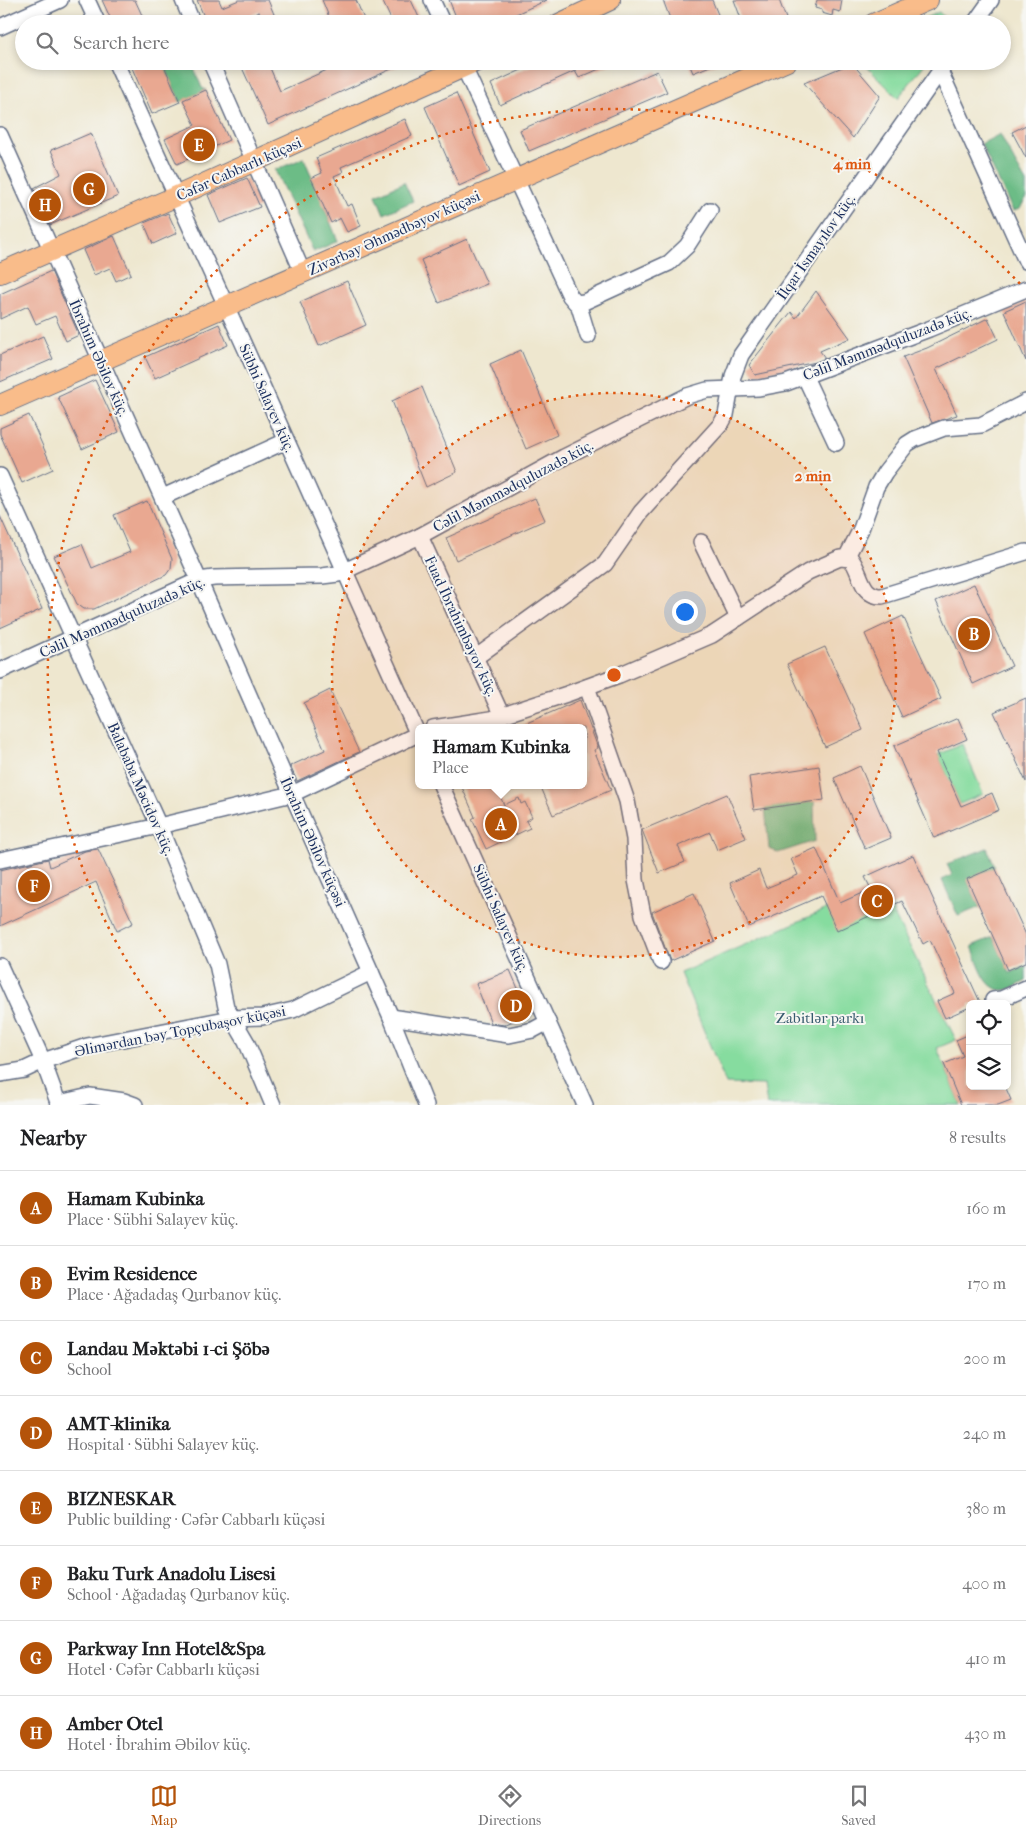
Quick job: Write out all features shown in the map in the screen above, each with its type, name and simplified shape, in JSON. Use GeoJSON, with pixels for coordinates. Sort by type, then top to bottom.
{"type":"FeatureCollection","features":[{"type":"Feature","properties":{"kind":"main road"},"geometry":{"type":"LineString","coordinates":[[578,15],[610,0]]}},
{"type":"Feature","properties":{"kind":"main road"},"geometry":{"type":"LineString","coordinates":[[894,15],[928,0]]}},
{"type":"Feature","properties":{"kind":"main road","name":"Cəfər Cabbarlı küçəsi"},"geometry":{"type":"LineString","coordinates":[[0,273],[254,162],[452,70]]}},
{"type":"Feature","properties":{"kind":"main road","name":"Zivərbəy Əhmədbəyov küçəsi"},"geometry":{"type":"LineString","coordinates":[[0,405],[766,70]]}},
{"type":"Feature","properties":{"kind":"street"},"geometry":{"type":"LineString","coordinates":[[27,15],[60,0]]}},
{"type":"Feature","properties":{"kind":"street"},"geometry":{"type":"LineString","coordinates":[[87,0],[94,15]]}},
{"type":"Feature","properties":{"kind":"street"},"geometry":{"type":"LineString","coordinates":[[182,0],[189,15]]}},
{"type":"Feature","properties":{"kind":"street"},"geometry":{"type":"LineString","coordinates":[[432,0],[439,15]]}},
{"type":"Feature","properties":{"kind":"street"},"geometry":{"type":"LineString","coordinates":[[980,15],[991,0]]}},
{"type":"Feature","properties":{"kind":"street"},"geometry":{"type":"LineString","coordinates":[[0,27],[15,20]]}},
{"type":"Feature","properties":{"kind":"street","name":"Sübhi Salayev küç."},"geometry":{"type":"LineString","coordinates":[[119,70],[346,570],[415,727]]}},
{"type":"Feature","properties":{"kind":"street"},"geometry":{"type":"LineString","coordinates":[[214,70],[303,273]]}},
{"type":"Feature","properties":{"kind":"street"},"geometry":{"type":"LineString","coordinates":[[470,70],[515,180],[570,296],[578,303],[588,336]]}},
{"type":"Feature","properties":{"kind":"street","name":"İlqar İsmayılov küç."},"geometry":{"type":"LineString","coordinates":[[475,658],[605,564],[641,512],[721,424],[726,415],[732,376],[741,355],[941,70]]}},
{"type":"Feature","properties":{"kind":"street"},"geometry":{"type":"LineString","coordinates":[[946,70],[1026,262]]}},
{"type":"Feature","properties":{"kind":"street","name":"İbrahim Əbilov küç."},"geometry":{"type":"LineString","coordinates":[[0,135],[199,580]]}},
{"type":"Feature","properties":{"kind":"street"},"geometry":{"type":"LineString","coordinates":[[578,303],[669,263],[687,246],[710,210]]}},
{"type":"Feature","properties":{"kind":"street","name":"Cəlil Məmmədquluzadə küç."},"geometry":{"type":"LineString","coordinates":[[0,670],[199,580],[338,574],[420,536],[564,457],[687,396],[700,392],[772,386],[804,377],[1026,290]]}},
{"type":"Feature","properties":{"kind":"street"},"geometry":{"type":"LineString","coordinates":[[804,377],[836,444]]}},
{"type":"Feature","properties":{"kind":"street"},"geometry":{"type":"LineString","coordinates":[[846,558],[861,529],[876,487],[907,444],[944,428],[981,425],[1026,402]]}},
{"type":"Feature","properties":{"kind":"street"},"geometry":{"type":"LineString","coordinates":[[163,497],[286,441]]}},
{"type":"Feature","properties":{"kind":"street","name":"Balababa Məcidov küç."},"geometry":{"type":"LineString","coordinates":[[0,476],[159,826],[217,964],[226,1007],[246,1041],[273,1105]]}},
{"type":"Feature","properties":{"kind":"street","name":"Fuad İbrahimbəyov küç."},"geometry":{"type":"LineString","coordinates":[[420,536],[502,716]]}},
{"type":"Feature","properties":{"kind":"street"},"geometry":{"type":"LineString","coordinates":[[701,542],[738,618]]}},
{"type":"Feature","properties":{"kind":"street"},"geometry":{"type":"LineString","coordinates":[[460,724],[502,716],[587,687],[703,639],[808,572],[831,561],[846,558],[854,563],[865,588],[870,594],[882,596],[1026,552]]}},
{"type":"Feature","properties":{"kind":"street","name":"İbrahim Əbilov küçəsi"},"geometry":{"type":"LineString","coordinates":[[199,580],[391,1017],[426,1105]]}},
{"type":"Feature","properties":{"kind":"street"},"geometry":{"type":"LineString","coordinates":[[587,687],[628,801],[634,839],[636,880],[643,915],[661,962]]}},
{"type":"Feature","properties":{"kind":"street"},"geometry":{"type":"LineString","coordinates":[[0,860],[159,826],[292,794],[415,735]]}},
{"type":"Feature","properties":{"kind":"street","name":"Sübhi Salayev küç."},"geometry":{"type":"LineString","coordinates":[[444,789],[584,1105]]}},
{"type":"Feature","properties":{"kind":"street"},"geometry":{"type":"LineString","coordinates":[[0,966],[43,1061],[59,1104],[90,1096],[124,1101],[135,1105]]}},
{"type":"Feature","properties":{"kind":"street","name":"Əlimərdan bəy Topçubaşov küçəsi"},"geometry":{"type":"LineString","coordinates":[[0,1074],[24,1070],[43,1061],[87,1046],[231,1018],[262,1017],[293,1010],[371,972]]}},
{"type":"Feature","properties":{"kind":"street"},"geometry":{"type":"LineString","coordinates":[[993,1000],[1001,999],[1026,988]]}},
{"type":"Feature","properties":{"kind":"street"},"geometry":{"type":"LineString","coordinates":[[391,1017],[508,1035],[533,1030],[548,1022]]}},
{"type":"Feature","properties":{"kind":"green space"},"geometry":{"type":"Polygon","coordinates":[[[166,70],[195,70],[202,88],[206,90],[180,102],[166,70]]]}},
{"type":"Feature","properties":{"kind":"green space"},"geometry":{"type":"Polygon","coordinates":[[[870,70],[920,70],[898,98],[870,70]]]}},
{"type":"Feature","properties":{"kind":"green space"},"geometry":{"type":"Polygon","coordinates":[[[1000,134],[1026,183],[1026,197],[1020,209],[1013,211],[981,144],[1000,134]]]}},
{"type":"Feature","properties":{"kind":"green space"},"geometry":{"type":"Polygon","coordinates":[[[304,158],[338,241],[313,252],[275,170],[304,158]]]}},
{"type":"Feature","properties":{"kind":"green space"},"geometry":{"type":"Polygon","coordinates":[[[404,182],[413,201],[384,214],[376,195],[404,182]]]}},
{"type":"Feature","properties":{"kind":"green space"},"geometry":{"type":"Polygon","coordinates":[[[962,744],[983,794],[960,804],[938,755],[962,744]]]}},
{"type":"Feature","properties":{"kind":"green space"},"geometry":{"type":"Polygon","coordinates":[[[814,801],[815,841],[778,853],[769,848],[765,808],[814,801]]]}},
{"type":"Feature","properties":{"kind":"green space"},"geometry":{"type":"Polygon","coordinates":[[[987,848],[995,867],[967,880],[980,907],[958,916],[942,880],[952,875],[947,864],[987,848]]]}},
{"type":"Feature","properties":{"kind":"green space","name":"Zabitlər parkı"},"geometry":{"type":"Polygon","coordinates":[[[890,906],[956,1040],[937,1048],[961,1105],[767,1105],[764,1085],[726,1084],[680,973],[827,909],[890,906]]]}},
{"type":"Feature","properties":{"kind":"green space"},"geometry":{"type":"Polygon","coordinates":[[[993,937],[1010,973],[1026,966],[1026,981],[1005,990],[992,986],[987,981],[972,946],[993,937]]]}},
{"type":"Feature","properties":{"kind":"building"},"geometry":{"type":"Polygon","coordinates":[[[102,0],[135,0],[142,15],[109,15],[102,0]]]}},
{"type":"Feature","properties":{"kind":"building"},"geometry":{"type":"Polygon","coordinates":[[[197,0],[219,0],[222,7],[239,0],[268,0],[274,15],[260,15],[259,12],[252,15],[203,15],[197,0]]]}},
{"type":"Feature","properties":{"kind":"building"},"geometry":{"type":"Polygon","coordinates":[[[322,0],[356,0],[362,15],[328,15],[322,0]]]}},
{"type":"Feature","properties":{"kind":"building"},"geometry":{"type":"Polygon","coordinates":[[[382,0],[411,0],[418,15],[389,15],[382,0]]]}},
{"type":"Feature","properties":{"kind":"building"},"geometry":{"type":"Polygon","coordinates":[[[449,0],[547,0],[514,15],[455,15],[449,0]]]}},
{"type":"Feature","properties":{"kind":"building"},"geometry":{"type":"Polygon","coordinates":[[[663,0],[712,0],[718,15],[669,15],[663,0]]]}},
{"type":"Feature","properties":{"kind":"building"},"geometry":{"type":"Polygon","coordinates":[[[734,0],[779,0],[785,15],[740,15],[734,0]]]}},
{"type":"Feature","properties":{"kind":"building"},"geometry":{"type":"Polygon","coordinates":[[[817,0],[842,0],[840,12],[833,10],[832,15],[822,13],[822,10],[815,8],[817,0]]]}},
{"type":"Feature","properties":{"kind":"building"},"geometry":{"type":"Polygon","coordinates":[[[133,70],[166,70],[180,102],[152,114],[133,70]]]}},
{"type":"Feature","properties":{"kind":"building"},"geometry":{"type":"Polygon","coordinates":[[[243,70],[271,70],[280,91],[327,70],[389,70],[268,125],[243,70]]]}},
{"type":"Feature","properties":{"kind":"building"},"geometry":{"type":"Polygon","coordinates":[[[521,70],[597,70],[579,78],[575,71],[500,105],[491,84],[521,70]]]}},
{"type":"Feature","properties":{"kind":"building"},"geometry":{"type":"Polygon","coordinates":[[[835,70],[858,70],[880,96],[853,138],[804,83],[835,70]]]}},
{"type":"Feature","properties":{"kind":"building"},"geometry":{"type":"Polygon","coordinates":[[[657,71],[667,92],[529,151],[520,130],[657,71]]]}},
{"type":"Feature","properties":{"kind":"building"},"geometry":{"type":"Polygon","coordinates":[[[206,90],[229,140],[177,164],[165,139],[195,125],[183,100],[206,90]]]}},
{"type":"Feature","properties":{"kind":"building"},"geometry":{"type":"Polygon","coordinates":[[[456,93],[490,172],[459,186],[425,107],[456,93]]]}},
{"type":"Feature","properties":{"kind":"building"},"geometry":{"type":"Polygon","coordinates":[[[405,119],[412,136],[341,167],[343,172],[334,176],[347,206],[352,204],[361,226],[347,232],[340,218],[331,223],[311,178],[322,173],[316,158],[405,119]]]}},
{"type":"Feature","properties":{"kind":"building"},"geometry":{"type":"Polygon","coordinates":[[[1026,125],[1026,158],[1012,132],[1026,125]]]}},
{"type":"Feature","properties":{"kind":"building"},"geometry":{"type":"Polygon","coordinates":[[[91,133],[118,196],[50,225],[34,188],[61,174],[51,150],[91,133]]]}},
{"type":"Feature","properties":{"kind":"building"},"geometry":{"type":"Polygon","coordinates":[[[247,178],[260,207],[220,223],[208,195],[247,178]]]}},
{"type":"Feature","properties":{"kind":"building"},"geometry":{"type":"Polygon","coordinates":[[[168,213],[177,233],[153,244],[144,223],[168,213]]]}},
{"type":"Feature","properties":{"kind":"building"},"geometry":{"type":"Polygon","coordinates":[[[114,236],[131,274],[116,281],[110,268],[94,275],[83,250],[114,236]]]}},
{"type":"Feature","properties":{"kind":"building"},"geometry":{"type":"Polygon","coordinates":[[[467,239],[487,284],[439,303],[421,260],[467,239]]]}},
{"type":"Feature","properties":{"kind":"building"},"geometry":{"type":"Polygon","coordinates":[[[51,271],[79,335],[66,341],[55,316],[36,324],[28,306],[0,319],[0,294],[51,271]]]}},
{"type":"Feature","properties":{"kind":"building"},"geometry":{"type":"Polygon","coordinates":[[[347,281],[366,325],[319,346],[300,302],[347,281]]]}},
{"type":"Feature","properties":{"kind":"building"},"geometry":{"type":"Polygon","coordinates":[[[816,291],[850,338],[820,351],[825,358],[816,362],[755,375],[749,365],[791,312],[796,318],[816,291]]]}},
{"type":"Feature","properties":{"kind":"building"},"geometry":{"type":"Polygon","coordinates":[[[1026,301],[1026,361],[1004,311],[1026,301]]]}},
{"type":"Feature","properties":{"kind":"building"},"geometry":{"type":"Polygon","coordinates":[[[988,318],[998,339],[936,369],[957,415],[932,423],[903,357],[927,348],[988,318]]]}},
{"type":"Feature","properties":{"kind":"building"},"geometry":{"type":"Polygon","coordinates":[[[219,324],[228,345],[155,378],[145,357],[219,324]]]}},
{"type":"Feature","properties":{"kind":"building"},"geometry":{"type":"Polygon","coordinates":[[[43,336],[53,359],[0,382],[0,355],[43,336]]]}},
{"type":"Feature","properties":{"kind":"building"},"geometry":{"type":"Polygon","coordinates":[[[521,350],[557,435],[526,449],[490,364],[521,350]]]}},
{"type":"Feature","properties":{"kind":"building"},"geometry":{"type":"Polygon","coordinates":[[[95,380],[119,432],[82,449],[58,397],[95,380]]]}},
{"type":"Feature","properties":{"kind":"building"},"geometry":{"type":"Polygon","coordinates":[[[422,387],[457,472],[426,487],[392,401],[422,387]]]}},
{"type":"Feature","properties":{"kind":"building"},"geometry":{"type":"Polygon","coordinates":[[[29,415],[53,469],[22,483],[0,434],[0,428],[29,415]]]}},
{"type":"Feature","properties":{"kind":"building"},"geometry":{"type":"Polygon","coordinates":[[[535,498],[545,520],[456,560],[446,538],[535,498]]]}},
{"type":"Feature","properties":{"kind":"building"},"geometry":{"type":"Polygon","coordinates":[[[147,501],[172,559],[171,568],[166,575],[94,609],[84,609],[77,604],[54,556],[82,544],[92,568],[130,552],[114,515],[147,501]]]}},
{"type":"Feature","properties":{"kind":"building"},"geometry":{"type":"Polygon","coordinates":[[[0,516],[42,609],[0,628],[0,516]]]}},
{"type":"Feature","properties":{"kind":"building"},"geometry":{"type":"Polygon","coordinates":[[[974,584],[1012,666],[973,684],[936,601],[974,584]]]}},
{"type":"Feature","properties":{"kind":"building"},"geometry":{"type":"Polygon","coordinates":[[[903,616],[941,699],[902,717],[865,634],[903,616]]]}},
{"type":"Feature","properties":{"kind":"building"},"geometry":{"type":"Polygon","coordinates":[[[825,647],[863,730],[825,747],[787,664],[825,647]]]}},
{"type":"Feature","properties":{"kind":"building"},"geometry":{"type":"Polygon","coordinates":[[[330,690],[359,752],[297,781],[290,766],[325,750],[304,703],[330,690]]]}},
{"type":"Feature","properties":{"kind":"building"},"geometry":{"type":"Polygon","coordinates":[[[1026,698],[1026,782],[994,712],[1026,698]]]}},
{"type":"Feature","properties":{"kind":"building"},"geometry":{"type":"Polygon","coordinates":[[[580,700],[598,748],[594,750],[611,790],[553,815],[542,789],[587,789],[587,724],[524,724],[580,700]]]}},
{"type":"Feature","properties":{"kind":"building"},"geometry":{"type":"Polygon","coordinates":[[[958,718],[967,739],[937,752],[961,806],[992,793],[999,810],[934,838],[894,746],[958,718]]]}},
{"type":"Feature","properties":{"kind":"building"},"geometry":{"type":"Polygon","coordinates":[[[819,766],[824,800],[754,810],[749,777],[819,766]]]}},
{"type":"Feature","properties":{"kind":"building"},"geometry":{"type":"Polygon","coordinates":[[[860,766],[891,838],[865,849],[834,778],[860,766]]]}},
{"type":"Feature","properties":{"kind":"building"},"geometry":{"type":"Polygon","coordinates":[[[463,789],[497,789],[504,805],[519,798],[521,804],[525,802],[532,817],[526,821],[530,828],[486,849],[472,819],[475,817],[463,789]]]}},
{"type":"Feature","properties":{"kind":"building"},"geometry":{"type":"Polygon","coordinates":[[[727,794],[746,838],[717,850],[710,832],[678,846],[685,862],[659,873],[642,830],[727,794]]]}},
{"type":"Feature","properties":{"kind":"building"},"geometry":{"type":"Polygon","coordinates":[[[816,848],[840,903],[871,889],[865,877],[913,855],[979,1000],[966,1000],[966,1009],[945,1018],[937,1001],[955,993],[930,940],[923,944],[902,901],[837,931],[821,896],[749,927],[730,883],[759,870],[766,888],[798,875],[791,859],[816,848]]]}},
{"type":"Feature","properties":{"kind":"building"},"geometry":{"type":"Polygon","coordinates":[[[98,849],[133,923],[117,931],[96,882],[0,926],[0,870],[48,859],[50,867],[85,851],[98,849]]]}},
{"type":"Feature","properties":{"kind":"building"},"geometry":{"type":"Polygon","coordinates":[[[995,867],[1026,935],[1026,962],[1008,970],[967,879],[995,867]]]}},
{"type":"Feature","properties":{"kind":"building"},"geometry":{"type":"Polygon","coordinates":[[[694,893],[715,941],[670,961],[652,912],[694,893]]]}},
{"type":"Feature","properties":{"kind":"building"},"geometry":{"type":"Polygon","coordinates":[[[510,970],[529,1014],[504,1025],[491,1023],[476,984],[510,970]]]}},
{"type":"Feature","properties":{"kind":"building"},"geometry":{"type":"Polygon","coordinates":[[[966,1036],[966,1090],[1007,1090],[1011,1100],[998,1105],[961,1105],[944,1064],[963,1056],[956,1040],[966,1036]]]}},
{"type":"Feature","properties":{"kind":"place","name":"BIZNESKAR"},"geometry":{"type":"Point","coordinates":[199,145]}},
{"type":"Feature","properties":{"kind":"place","name":"Parkway Inn Hotel&Spa"},"geometry":{"type":"Point","coordinates":[89,189]}},
{"type":"Feature","properties":{"kind":"place","name":"Amber Otel"},"geometry":{"type":"Point","coordinates":[45,205]}},
{"type":"Feature","properties":{"kind":"place","name":"Evim Residence"},"geometry":{"type":"Point","coordinates":[974,634]}},
{"type":"Feature","properties":{"kind":"place","name":"Hamam Kubinka"},"geometry":{"type":"Point","coordinates":[501,824]}},
{"type":"Feature","properties":{"kind":"place","name":"Baku Turk Anadolu Lisesi"},"geometry":{"type":"Point","coordinates":[34,886]}},
{"type":"Feature","properties":{"kind":"place","name":"Landau Məktəbi 1-ci Şöbə"},"geometry":{"type":"Point","coordinates":[877,901]}},
{"type":"Feature","properties":{"kind":"place","name":"AMT-klinika"},"geometry":{"type":"Point","coordinates":[516,1006]}}]}
